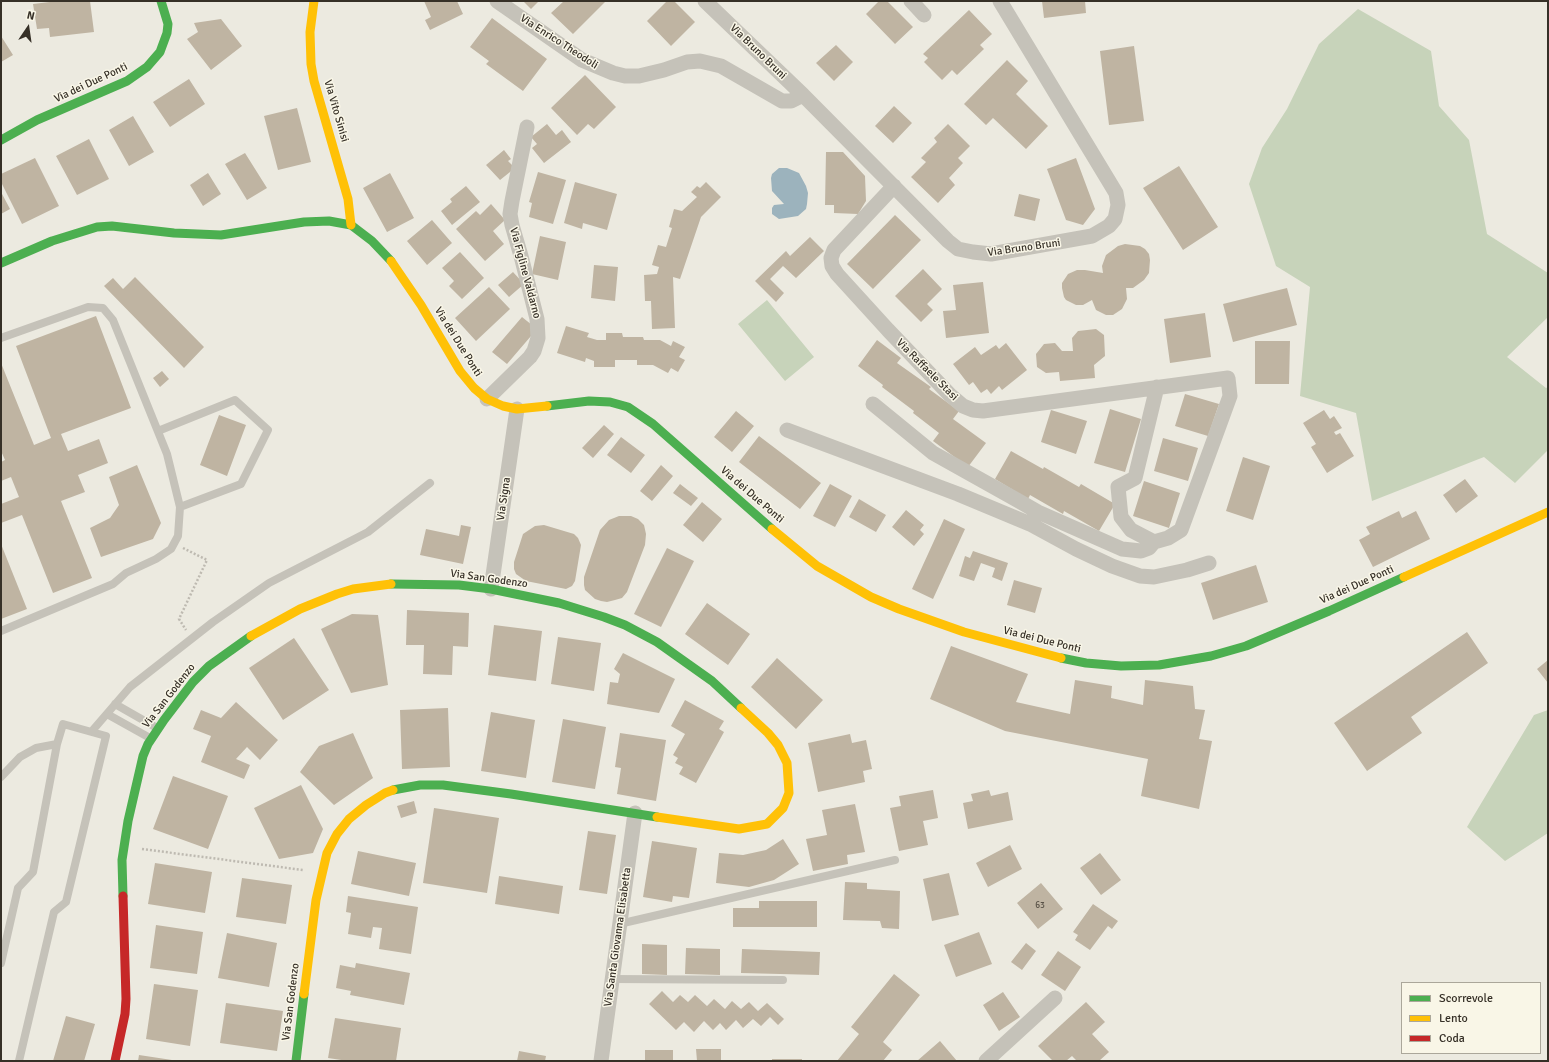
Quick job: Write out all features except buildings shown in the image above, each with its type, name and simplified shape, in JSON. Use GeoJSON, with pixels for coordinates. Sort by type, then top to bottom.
{"type":"FeatureCollection","features":[{"type":"Feature","properties":{"kind":"street","name":"Via dei Due Ponti"},"geometry":{"type":"LineString","coordinates":[[1,140],[37,120],[127,81],[147,67],[157,56],[166,38],[168,24],[161,1]]}},
{"type":"Feature","properties":{"kind":"street","name":"Via Vito Sinisi"},"geometry":{"type":"LineString","coordinates":[[314,1],[310,32],[314,81],[348,199],[351,225]]}},
{"type":"Feature","properties":{"kind":"street","name":"Via Enrico Theodoli"},"geometry":{"type":"LineString","coordinates":[[497,1],[582,60],[613,73],[625,76],[639,76],[664,70],[687,62],[700,61],[721,66],[782,101],[791,101],[803,95]]}},
{"type":"Feature","properties":{"kind":"street","name":"Via Bruno Bruni"},"geometry":{"type":"LineString","coordinates":[[705,1],[803,95],[954,246],[963,251],[991,254],[1087,238],[1101,231],[1112,223],[1115,219],[1118,205],[1113,188],[1000,1]]}},
{"type":"Feature","properties":{"kind":"street"},"geometry":{"type":"LineString","coordinates":[[911,1],[924,15]]}},
{"type":"Feature","properties":{"kind":"street","name":"Via Figline Valdarno"},"geometry":{"type":"LineString","coordinates":[[487,400],[530,356],[534,351],[538,338],[537,319],[510,214],[527,127]]}},
{"type":"Feature","properties":{"kind":"street","name":"Via Raffaele Stasi"},"geometry":{"type":"LineString","coordinates":[[894,186],[834,250],[831,258],[832,266],[837,274],[888,330],[950,395],[963,406],[973,410],[983,411],[1228,378],[1230,396],[1181,530],[1168,538],[1154,542]]}},
{"type":"Feature","properties":{"kind":"street","name":"Via dei Due Ponti"},"geometry":{"type":"LineString","coordinates":[[1,264],[52,241],[97,227],[112,226],[174,233],[221,235],[304,222],[329,221],[351,225],[368,238],[394,264],[421,304],[460,370],[474,388],[487,400],[503,406],[517,408],[589,401],[610,402],[628,407],[653,424],[817,566],[871,597],[899,609],[964,632],[1047,655],[1103,665],[1159,665],[1211,656],[1246,646],[1300,624],[1548,512]]}},
{"type":"Feature","properties":{"kind":"street"},"geometry":{"type":"LineString","coordinates":[[787,430],[958,494],[1034,518],[1122,549],[1141,551],[1149,548],[1154,542],[1131,530],[1121,517],[1118,487],[1135,478],[1157,388]]}},
{"type":"Feature","properties":{"kind":"street"},"geometry":{"type":"LineString","coordinates":[[873,404],[933,453],[1034,518],[1076,550],[1112,566],[1140,576],[1154,577],[1187,570],[1209,563]]}},
{"type":"Feature","properties":{"kind":"street","name":"Via Signa"},"geometry":{"type":"LineString","coordinates":[[491,589],[517,408]]}},
{"type":"Feature","properties":{"kind":"street","name":"Via San Godenzo"},"geometry":{"type":"LineString","coordinates":[[115,1061],[125,1014],[126,999],[122,860],[127,825],[143,756],[151,739],[193,682],[215,660],[254,634],[300,609],[329,596],[357,588],[388,584],[444,585],[491,589],[532,596],[582,610],[625,625],[647,636],[712,681],[774,739],[786,763],[790,784],[787,800],[776,817],[767,824],[749,828],[733,829],[455,786],[412,786],[385,793],[371,801],[358,810],[337,834],[327,854],[316,900],[296,1061]]}},
{"type":"Feature","properties":{"kind":"street","name":"Via Santa Giovanna Elisabetta"},"geometry":{"type":"LineString","coordinates":[[601,1061],[635,813]]}},
{"type":"Feature","properties":{"kind":"street"},"geometry":{"type":"LineString","coordinates":[[986,1061],[1055,998]]}},
{"type":"Feature","properties":{"kind":"lane"},"geometry":{"type":"LineString","coordinates":[[1,338],[88,307],[103,308],[113,320],[167,454],[180,507],[178,536],[171,549],[156,559],[126,573],[113,584],[1,631]]}},
{"type":"Feature","properties":{"kind":"lane"},"geometry":{"type":"LineString","coordinates":[[158,431],[235,400],[268,430],[241,484],[180,507]]}},
{"type":"Feature","properties":{"kind":"lane"},"geometry":{"type":"LineString","coordinates":[[92,731],[130,687],[191,639],[269,583],[368,532],[430,483]]}},
{"type":"Feature","properties":{"kind":"lane"},"geometry":{"type":"LineString","coordinates":[[115,704],[158,729]]}},
{"type":"Feature","properties":{"kind":"lane"},"geometry":{"type":"LineString","coordinates":[[107,714],[151,739]]}},
{"type":"Feature","properties":{"kind":"lane"},"geometry":{"type":"LineString","coordinates":[[1,963],[18,888],[32,872],[57,744],[63,724],[106,736],[66,902],[54,912],[19,1061]]}},
{"type":"Feature","properties":{"kind":"lane"},"geometry":{"type":"LineString","coordinates":[[1,777],[20,757],[36,748],[57,744]]}},
{"type":"Feature","properties":{"kind":"lane"},"geometry":{"type":"LineString","coordinates":[[619,924],[895,860]]}},
{"type":"Feature","properties":{"kind":"lane"},"geometry":{"type":"LineString","coordinates":[[612,979],[783,980]]}},
{"type":"Feature","properties":{"kind":"path"},"geometry":{"type":"LineString","coordinates":[[174,543],[207,560],[179,619],[191,639]]}},
{"type":"Feature","properties":{"kind":"path"},"geometry":{"type":"LineString","coordinates":[[139,848],[211,859],[305,870]]}},
{"type":"Feature","properties":{"kind":"green space"},"geometry":{"type":"Polygon","coordinates":[[[1358,9],[1431,51],[1439,106],[1469,140],[1487,234],[1548,273],[1548,317],[1507,357],[1546,388],[1548,387],[1548,450],[1515,483],[1484,457],[1372,501],[1356,413],[1300,396],[1310,287],[1276,266],[1249,184],[1262,148],[1287,109],[1319,44],[1358,9]]]}},
{"type":"Feature","properties":{"kind":"green space"},"geometry":{"type":"Polygon","coordinates":[[[767,300],[814,357],[785,381],[738,324],[767,300]]]}},
{"type":"Feature","properties":{"kind":"green space"},"geometry":{"type":"Polygon","coordinates":[[[1548,710],[1548,833],[1505,861],[1467,827],[1534,715],[1548,710]]]}},
{"type":"Feature","properties":{"kind":"water"},"geometry":{"type":"Polygon","coordinates":[[[779,168],[787,168],[799,173],[806,186],[808,193],[806,209],[798,216],[779,219],[772,214],[772,208],[774,205],[784,204],[772,191],[772,174],[779,168]]]}},
{"type":"Feature","properties":{"kind":"traffic: fast"},"geometry":{"type":"LineString","coordinates":[[1,140],[37,120],[127,81],[147,67],[160,52],[167,33],[168,24],[161,1]]}},
{"type":"Feature","properties":{"kind":"traffic: fast"},"geometry":{"type":"LineString","coordinates":[[1,263],[52,241],[97,227],[112,226],[174,233],[221,235],[304,222],[329,221],[351,225],[372,241],[391,261]]}},
{"type":"Feature","properties":{"kind":"traffic: fast"},"geometry":{"type":"LineString","coordinates":[[547,406],[589,401],[610,402],[628,407],[653,424],[772,529]]}},
{"type":"Feature","properties":{"kind":"traffic: fast"},"geometry":{"type":"LineString","coordinates":[[1061,658],[1086,663],[1121,666],[1159,665],[1211,656],[1246,646],[1404,577]]}},
{"type":"Feature","properties":{"kind":"traffic: fast"},"geometry":{"type":"LineString","coordinates":[[391,584],[459,585],[491,589],[559,603],[604,617],[625,625],[657,642],[712,681],[741,708]]}},
{"type":"Feature","properties":{"kind":"traffic: fast"},"geometry":{"type":"LineString","coordinates":[[123,896],[122,860],[128,821],[143,756],[148,744],[193,682],[209,666],[251,636]]}},
{"type":"Feature","properties":{"kind":"traffic: fast"},"geometry":{"type":"LineString","coordinates":[[393,790],[420,785],[443,785],[657,817]]}},
{"type":"Feature","properties":{"kind":"traffic: fast"},"geometry":{"type":"LineString","coordinates":[[296,1061],[304,994]]}},
{"type":"Feature","properties":{"kind":"traffic: slow"},"geometry":{"type":"LineString","coordinates":[[314,1],[310,32],[311,64],[314,81],[348,199],[351,225]]}},
{"type":"Feature","properties":{"kind":"traffic: slow"},"geometry":{"type":"LineString","coordinates":[[391,261],[421,305],[460,371],[474,388],[487,399],[503,406],[517,409],[547,406]]}},
{"type":"Feature","properties":{"kind":"traffic: slow"},"geometry":{"type":"LineString","coordinates":[[1404,577],[1548,512]]}},
{"type":"Feature","properties":{"kind":"traffic: slow"},"geometry":{"type":"LineString","coordinates":[[772,529],[817,566],[871,597],[899,609],[964,632],[1061,658]]}},
{"type":"Feature","properties":{"kind":"traffic: slow"},"geometry":{"type":"LineString","coordinates":[[251,636],[300,609],[337,594],[353,589],[391,584]]}},
{"type":"Feature","properties":{"kind":"traffic: slow"},"geometry":{"type":"LineString","coordinates":[[657,817],[739,829],[767,824],[783,808],[789,793],[787,763],[778,745],[768,733],[741,708]]}},
{"type":"Feature","properties":{"kind":"traffic: slow"},"geometry":{"type":"LineString","coordinates":[[304,994],[316,900],[327,853],[337,834],[349,819],[366,805],[385,793],[393,790]]}},
{"type":"Feature","properties":{"kind":"traffic: jam"},"geometry":{"type":"LineString","coordinates":[[115,1061],[125,1014],[126,999],[123,896]]}}]}
